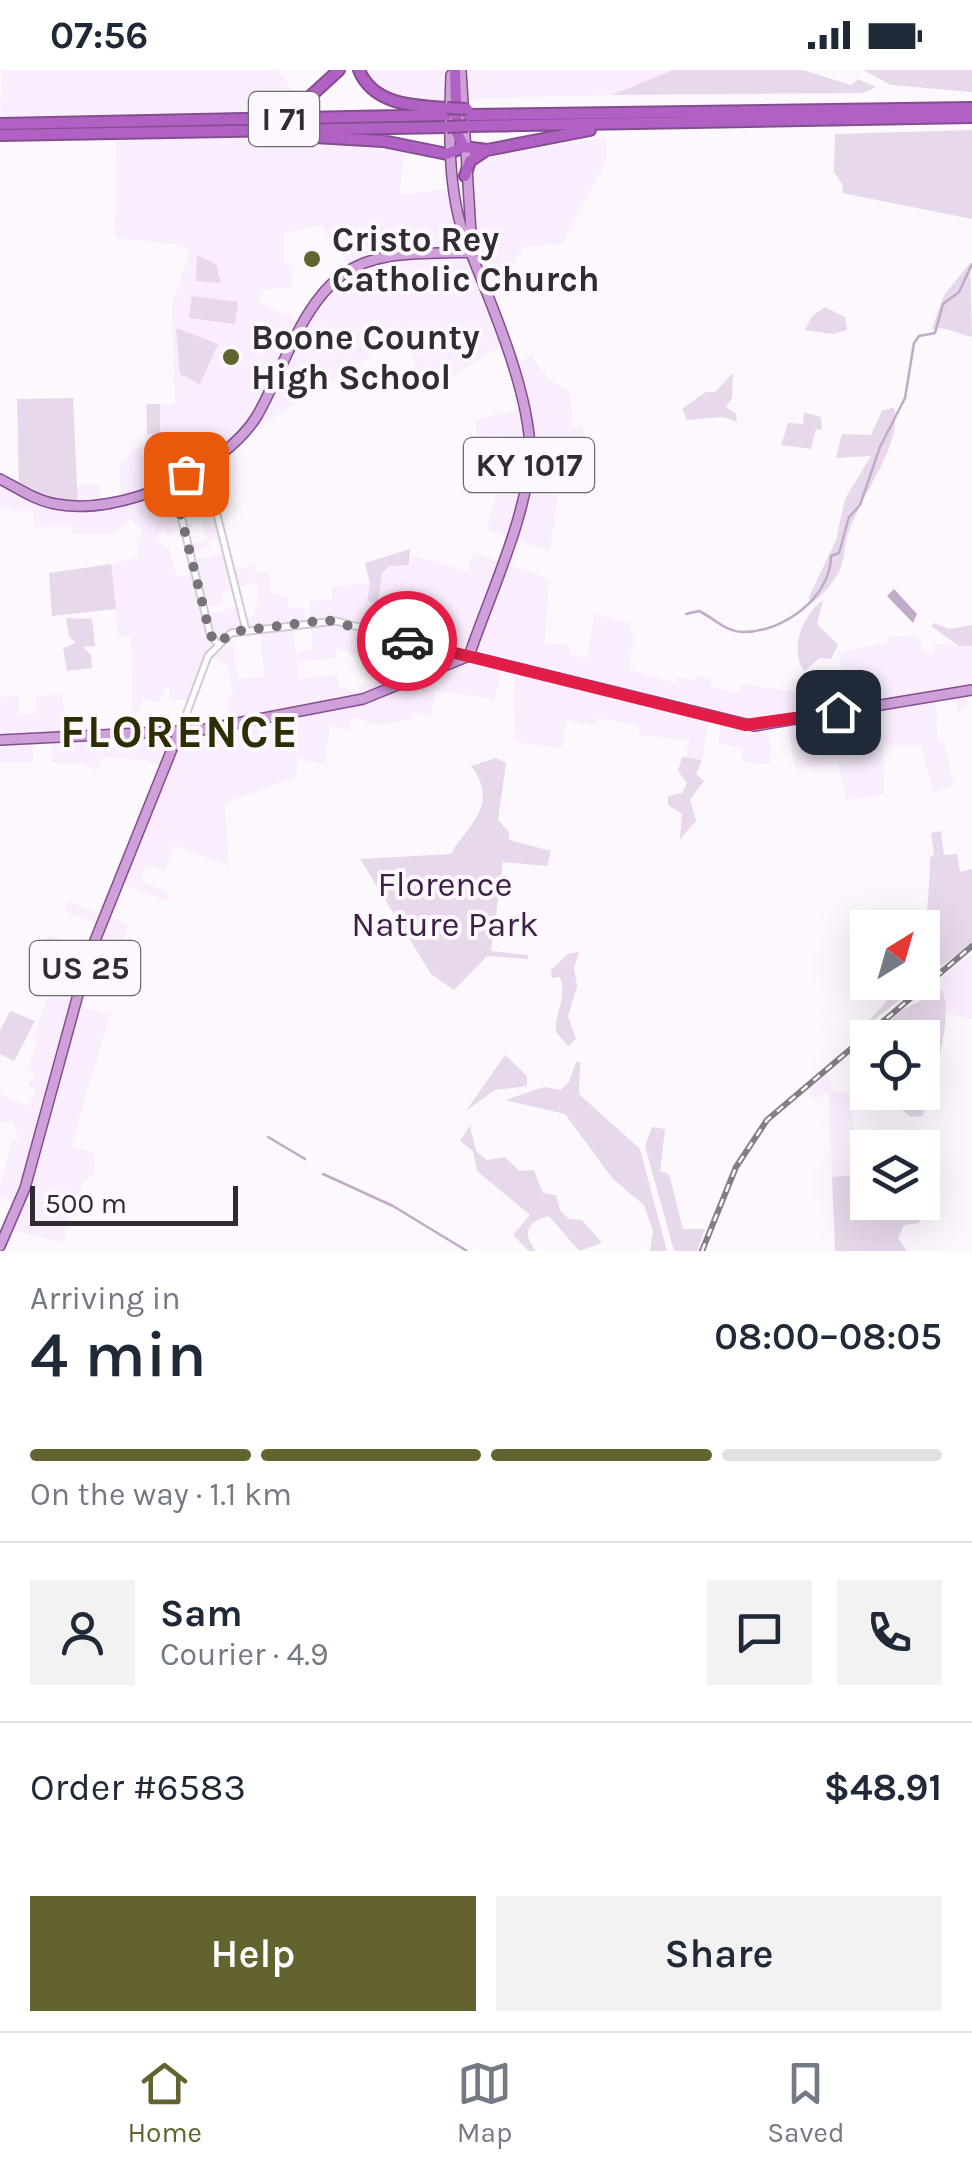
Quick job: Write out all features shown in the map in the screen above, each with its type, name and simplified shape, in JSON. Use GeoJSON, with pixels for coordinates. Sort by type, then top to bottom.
{"type":"FeatureCollection","features":[{"type":"Feature","properties":{"kind":"highway"},"geometry":{"type":"LineString","coordinates":[[122,122],[279,111],[317,94],[338,70]]}},
{"type":"Feature","properties":{"kind":"highway"},"geometry":{"type":"LineString","coordinates":[[359,70],[366,84],[391,100],[447,117],[972,105]]}},
{"type":"Feature","properties":{"kind":"highway"},"geometry":{"type":"LineString","coordinates":[[456,70],[456,133],[464,146]]}},
{"type":"Feature","properties":{"kind":"highway","name":"I 71"},"geometry":{"type":"LineString","coordinates":[[0,124],[447,117],[616,124],[972,116]]}},
{"type":"Feature","properties":{"kind":"highway","name":"I 71"},"geometry":{"type":"LineString","coordinates":[[0,136],[248,130],[447,117]]}},
{"type":"Feature","properties":{"kind":"highway"},"geometry":{"type":"LineString","coordinates":[[248,130],[383,140],[449,157],[464,146],[487,150],[616,124]]}},
{"type":"Feature","properties":{"kind":"highway"},"geometry":{"type":"LineString","coordinates":[[465,176],[470,161],[487,150]]}},
{"type":"Feature","properties":{"kind":"main road","name":"KY 1017"},"geometry":{"type":"LineString","coordinates":[[456,70],[449,157],[461,224],[522,398],[530,450],[523,500],[469,656]]}},
{"type":"Feature","properties":{"kind":"main road","name":"KY 1017"},"geometry":{"type":"LineString","coordinates":[[464,146],[472,252]]}},
{"type":"Feature","properties":{"kind":"main road"},"geometry":{"type":"LineString","coordinates":[[0,479],[42,500],[72,506],[126,502],[168,484],[235,442],[254,420],[317,303],[343,274],[381,258],[472,252]]}},
{"type":"Feature","properties":{"kind":"main road"},"geometry":{"type":"LineString","coordinates":[[0,740],[178,734],[363,699],[469,656],[749,725],[972,690]]}},
{"type":"Feature","properties":{"kind":"main road","name":"US 25"},"geometry":{"type":"LineString","coordinates":[[0,1246],[25,1188],[88,958],[178,734]]}},
{"type":"Feature","properties":{"kind":"street"},"geometry":{"type":"LineString","coordinates":[[204,463],[246,630]]}},
{"type":"Feature","properties":{"kind":"street"},"geometry":{"type":"LineString","coordinates":[[168,484],[176,496],[210,634],[216,643]]}},
{"type":"Feature","properties":{"kind":"street"},"geometry":{"type":"LineString","coordinates":[[178,734],[216,643],[246,630],[327,620],[469,656]]}},
{"type":"Feature","properties":{"kind":"shaded area"},"geometry":{"type":"Polygon","coordinates":[[[2,70],[277,70],[302,101],[255,111],[0,117],[2,70]]]}},
{"type":"Feature","properties":{"kind":"shaded area"},"geometry":{"type":"Polygon","coordinates":[[[362,70],[448,70],[446,105],[402,100],[377,88],[362,70]]]}},
{"type":"Feature","properties":{"kind":"shaded area"},"geometry":{"type":"Polygon","coordinates":[[[465,70],[673,70],[612,95],[467,99],[465,70]]]}},
{"type":"Feature","properties":{"kind":"shaded area"},"geometry":{"type":"Polygon","coordinates":[[[116,133],[271,134],[405,145],[400,195],[461,187],[459,162],[606,137],[607,158],[562,244],[523,247],[509,274],[479,273],[503,345],[423,394],[406,330],[368,346],[371,356],[253,430],[249,427],[204,463],[209,473],[228,472],[229,495],[215,496],[224,537],[208,540],[209,548],[191,552],[189,545],[207,540],[201,521],[167,536],[164,528],[155,539],[169,550],[177,577],[195,572],[193,560],[228,552],[233,570],[253,565],[256,574],[268,572],[272,593],[288,596],[289,608],[304,608],[306,623],[293,625],[296,653],[312,649],[310,601],[332,600],[332,587],[370,583],[367,601],[389,566],[409,565],[412,556],[467,571],[474,552],[549,579],[545,643],[570,646],[570,655],[588,658],[594,614],[629,623],[633,639],[629,669],[675,683],[677,677],[696,681],[697,675],[712,680],[711,687],[739,693],[741,684],[798,692],[798,682],[842,675],[839,652],[887,643],[887,638],[916,634],[924,654],[934,654],[934,644],[972,646],[972,690],[965,691],[968,708],[958,711],[954,693],[935,696],[938,741],[944,741],[954,787],[934,792],[921,745],[883,745],[884,794],[846,800],[838,762],[795,769],[788,722],[768,725],[771,765],[742,761],[743,748],[718,743],[723,720],[709,717],[702,760],[686,758],[689,740],[639,735],[639,726],[597,718],[594,726],[566,720],[562,748],[515,742],[514,666],[502,663],[495,699],[436,691],[430,715],[412,712],[412,719],[378,725],[353,717],[349,730],[330,726],[325,764],[296,758],[297,776],[225,803],[229,866],[174,845],[165,871],[146,865],[141,881],[170,893],[167,901],[119,882],[165,767],[144,760],[103,757],[97,771],[84,763],[52,763],[51,739],[32,739],[34,762],[0,762],[0,697],[18,696],[19,714],[35,714],[36,696],[62,694],[68,737],[133,735],[131,637],[118,636],[111,564],[139,557],[136,543],[143,531],[129,518],[116,534],[73,534],[72,527],[35,527],[33,511],[12,511],[0,505],[0,479],[77,506],[77,486],[99,484],[100,505],[122,503],[119,466],[135,448],[147,448],[146,404],[175,404],[172,307],[190,251],[176,244],[115,238],[116,133]],[[321,225],[284,233],[284,262],[291,268],[292,287],[264,290],[258,302],[305,324],[317,303],[349,270],[336,236],[328,238],[321,225]],[[193,470],[186,474],[189,496],[177,497],[183,519],[200,514],[193,470]],[[256,582],[221,593],[223,604],[204,608],[206,615],[240,605],[243,617],[255,616],[255,607],[260,605],[256,582]],[[396,609],[391,635],[401,639],[387,689],[462,656],[401,636],[403,611],[396,609]],[[260,629],[231,633],[238,679],[264,677],[260,629]],[[336,648],[337,658],[298,662],[299,679],[338,675],[339,687],[358,692],[361,683],[374,685],[381,662],[336,648]],[[208,656],[189,701],[169,699],[170,689],[165,687],[159,703],[143,698],[137,714],[140,735],[232,724],[226,698],[233,696],[228,665],[208,656]]]}},
{"type":"Feature","properties":{"kind":"shaded area"},"geometry":{"type":"Polygon","coordinates":[[[531,356],[550,381],[570,390],[573,427],[583,426],[585,436],[562,467],[550,551],[487,530],[506,456],[501,455],[498,435],[476,437],[476,420],[524,407],[511,367],[531,356]]]}},
{"type":"Feature","properties":{"kind":"shaded area"},"geometry":{"type":"Polygon","coordinates":[[[894,589],[917,614],[913,623],[887,596],[894,589]]]}},
{"type":"Feature","properties":{"kind":"shaded area"},"geometry":{"type":"Polygon","coordinates":[[[68,901],[129,925],[115,965],[90,957],[75,1006],[110,1014],[71,1146],[94,1153],[94,1173],[84,1181],[62,1242],[8,1229],[20,1204],[0,1197],[0,1189],[12,1141],[19,1140],[14,1121],[0,1122],[0,1094],[28,1106],[36,1091],[29,1086],[35,1072],[28,1068],[38,1039],[33,1037],[53,984],[42,980],[49,958],[37,955],[43,939],[49,935],[91,951],[101,924],[64,911],[68,901]]]}},
{"type":"Feature","properties":{"kind":"shaded area"},"geometry":{"type":"Polygon","coordinates":[[[972,953],[972,1019],[945,1013],[940,979],[972,953]]]}},
{"type":"Feature","properties":{"kind":"shaded area"},"geometry":{"type":"Polygon","coordinates":[[[828,1073],[832,1092],[850,1093],[854,1130],[850,1130],[850,1175],[832,1177],[829,1092],[811,1099],[808,1088],[828,1073]]]}},
{"type":"Feature","properties":{"kind":"green space"},"geometry":{"type":"Polygon","coordinates":[[[673,70],[803,70],[851,85],[858,79],[876,87],[863,93],[612,95],[673,70]]]}},
{"type":"Feature","properties":{"kind":"green space"},"geometry":{"type":"Polygon","coordinates":[[[863,70],[972,70],[972,92],[891,85],[863,70]]]}},
{"type":"Feature","properties":{"kind":"green space"},"geometry":{"type":"Polygon","coordinates":[[[972,130],[972,219],[842,193],[843,185],[834,172],[835,134],[972,130]]]}},
{"type":"Feature","properties":{"kind":"green space"},"geometry":{"type":"Polygon","coordinates":[[[197,255],[216,264],[221,283],[196,281],[197,255]]]}},
{"type":"Feature","properties":{"kind":"green space"},"geometry":{"type":"Polygon","coordinates":[[[970,263],[972,337],[932,329],[944,295],[970,263]]]}},
{"type":"Feature","properties":{"kind":"green space"},"geometry":{"type":"Polygon","coordinates":[[[192,296],[238,302],[235,324],[189,318],[192,296]]]}},
{"type":"Feature","properties":{"kind":"green space"},"geometry":{"type":"Polygon","coordinates":[[[825,307],[845,317],[847,330],[833,334],[805,330],[812,316],[825,307]]]}},
{"type":"Feature","properties":{"kind":"green space"},"geometry":{"type":"Polygon","coordinates":[[[176,328],[218,344],[200,384],[180,374],[176,328]]]}},
{"type":"Feature","properties":{"kind":"green space"},"geometry":{"type":"Polygon","coordinates":[[[733,373],[732,398],[726,407],[736,414],[737,422],[723,417],[687,420],[682,409],[706,392],[715,392],[733,373]]]}},
{"type":"Feature","properties":{"kind":"green space"},"geometry":{"type":"Polygon","coordinates":[[[73,398],[78,506],[62,506],[19,489],[17,399],[73,398]]]}},
{"type":"Feature","properties":{"kind":"green space"},"geometry":{"type":"Polygon","coordinates":[[[147,404],[160,404],[160,434],[147,434],[147,404]]]}},
{"type":"Feature","properties":{"kind":"green space"},"geometry":{"type":"Polygon","coordinates":[[[894,407],[892,438],[852,523],[840,570],[811,604],[809,597],[836,540],[845,499],[871,456],[836,458],[842,434],[871,435],[882,411],[894,407]]]}},
{"type":"Feature","properties":{"kind":"green space"},"geometry":{"type":"Polygon","coordinates":[[[804,412],[821,417],[822,430],[816,429],[811,449],[781,445],[788,423],[803,424],[804,412]]]}},
{"type":"Feature","properties":{"kind":"green space"},"geometry":{"type":"Polygon","coordinates":[[[410,549],[409,565],[389,566],[382,574],[378,604],[367,601],[370,583],[365,563],[410,549]]]}},
{"type":"Feature","properties":{"kind":"green space"},"geometry":{"type":"Polygon","coordinates":[[[111,564],[116,609],[52,616],[49,573],[111,564]]]}},
{"type":"Feature","properties":{"kind":"green space"},"geometry":{"type":"Polygon","coordinates":[[[823,600],[817,624],[838,645],[831,659],[820,658],[804,671],[798,653],[800,632],[809,614],[823,600]]]}},
{"type":"Feature","properties":{"kind":"green space"},"geometry":{"type":"Polygon","coordinates":[[[66,618],[92,619],[95,646],[83,647],[91,655],[92,668],[67,671],[63,648],[76,643],[69,636],[66,618]]]}},
{"type":"Feature","properties":{"kind":"green space"},"geometry":{"type":"Polygon","coordinates":[[[934,623],[949,629],[972,625],[972,646],[959,646],[931,626],[934,623]]]}},
{"type":"Feature","properties":{"kind":"green space"},"geometry":{"type":"Polygon","coordinates":[[[682,757],[702,760],[696,774],[704,781],[690,800],[696,821],[680,840],[682,814],[668,805],[668,796],[682,793],[687,783],[678,771],[682,757]]]}},
{"type":"Feature","properties":{"kind":"green space","name":"Florence Nature Park"},"geometry":{"type":"Polygon","coordinates":[[[496,758],[506,763],[498,820],[509,832],[509,840],[551,851],[547,866],[503,862],[491,951],[528,955],[528,959],[487,956],[454,990],[431,974],[360,859],[451,854],[482,805],[480,780],[471,766],[496,758]]]}},
{"type":"Feature","properties":{"kind":"green space"},"geometry":{"type":"Polygon","coordinates":[[[941,831],[944,855],[957,854],[960,872],[972,869],[972,942],[940,967],[940,910],[927,910],[930,858],[934,854],[931,833],[941,831]]]}},
{"type":"Feature","properties":{"kind":"green space"},"geometry":{"type":"Polygon","coordinates":[[[579,952],[574,968],[577,987],[568,1016],[576,1039],[568,1046],[556,1032],[562,985],[560,977],[552,978],[551,970],[568,954],[579,952]]]}},
{"type":"Feature","properties":{"kind":"green space"},"geometry":{"type":"Polygon","coordinates":[[[940,991],[946,1017],[940,1055],[940,1020],[890,1020],[922,1000],[940,1000],[940,991]]]}},
{"type":"Feature","properties":{"kind":"green space"},"geometry":{"type":"Polygon","coordinates":[[[888,1000],[899,1000],[874,1020],[869,1020],[888,1000]]]}},
{"type":"Feature","properties":{"kind":"green space"},"geometry":{"type":"Polygon","coordinates":[[[10,1011],[35,1021],[14,1061],[0,1054],[0,1031],[10,1011]]]}},
{"type":"Feature","properties":{"kind":"green space"},"geometry":{"type":"Polygon","coordinates":[[[505,1055],[527,1076],[527,1086],[495,1090],[466,1111],[505,1055]]]}},
{"type":"Feature","properties":{"kind":"green space"},"geometry":{"type":"Polygon","coordinates":[[[576,1062],[580,1062],[579,1094],[640,1149],[667,1251],[650,1251],[653,1231],[644,1205],[613,1179],[565,1114],[505,1100],[544,1087],[560,1090],[569,1082],[576,1062]]]}},
{"type":"Feature","properties":{"kind":"green space"},"geometry":{"type":"Polygon","coordinates":[[[902,1110],[925,1110],[923,1116],[910,1117],[902,1110]]]}},
{"type":"Feature","properties":{"kind":"green space"},"geometry":{"type":"Polygon","coordinates":[[[476,1116],[470,1126],[476,1151],[487,1160],[504,1157],[520,1171],[534,1170],[543,1193],[556,1195],[560,1210],[569,1219],[582,1220],[602,1243],[579,1251],[549,1216],[529,1229],[529,1239],[536,1251],[529,1251],[513,1235],[530,1215],[477,1171],[473,1151],[460,1141],[476,1116]]]}},
{"type":"Feature","properties":{"kind":"green space"},"geometry":{"type":"Polygon","coordinates":[[[652,1127],[665,1129],[660,1171],[669,1174],[683,1229],[705,1229],[697,1251],[674,1251],[645,1146],[652,1127]]]}},
{"type":"Feature","properties":{"kind":"green space"},"geometry":{"type":"Polygon","coordinates":[[[850,1175],[850,1220],[920,1220],[904,1225],[898,1238],[907,1251],[835,1251],[832,1177],[850,1175]]]}},
{"type":"Feature","properties":{"kind":"waterway"},"geometry":{"type":"LineString","coordinates":[[686,614],[699,611],[730,629],[758,631],[788,619],[814,598],[829,571],[831,556],[839,553],[849,517],[860,505],[880,447],[905,398],[914,343],[919,336],[935,333],[943,304],[959,292],[972,264]]}},
{"type":"Feature","properties":{"kind":"waterway"},"geometry":{"type":"LineString","coordinates":[[268,1137],[305,1159]]}},
{"type":"Feature","properties":{"kind":"waterway"},"geometry":{"type":"LineString","coordinates":[[323,1174],[393,1206],[467,1251]]}},
{"type":"Feature","properties":{"kind":"railway"},"geometry":{"type":"LineString","coordinates":[[702,1251],[736,1167],[767,1120],[972,946]]}},
{"type":"Feature","properties":{"kind":"way so far"},"geometry":{"type":"LineString","coordinates":[[186,474],[168,484],[176,496],[210,634],[216,643],[238,631],[327,620],[407,641]]}},
{"type":"Feature","properties":{"kind":"place","name":"Cristo Rey Catholic Church"},"geometry":{"type":"Point","coordinates":[312,259]}},
{"type":"Feature","properties":{"kind":"place","name":"Boone County High School"},"geometry":{"type":"Point","coordinates":[231,357]}},
{"type":"Feature","properties":{"kind":"district","name":"FLORENCE"},"geometry":{"type":"Point","coordinates":[180,731]}},
{"type":"Feature","properties":{"kind":"route"},"geometry":{"type":"LineString","coordinates":[[407,641],[745,725],[768,725],[838,712]]}}]}
